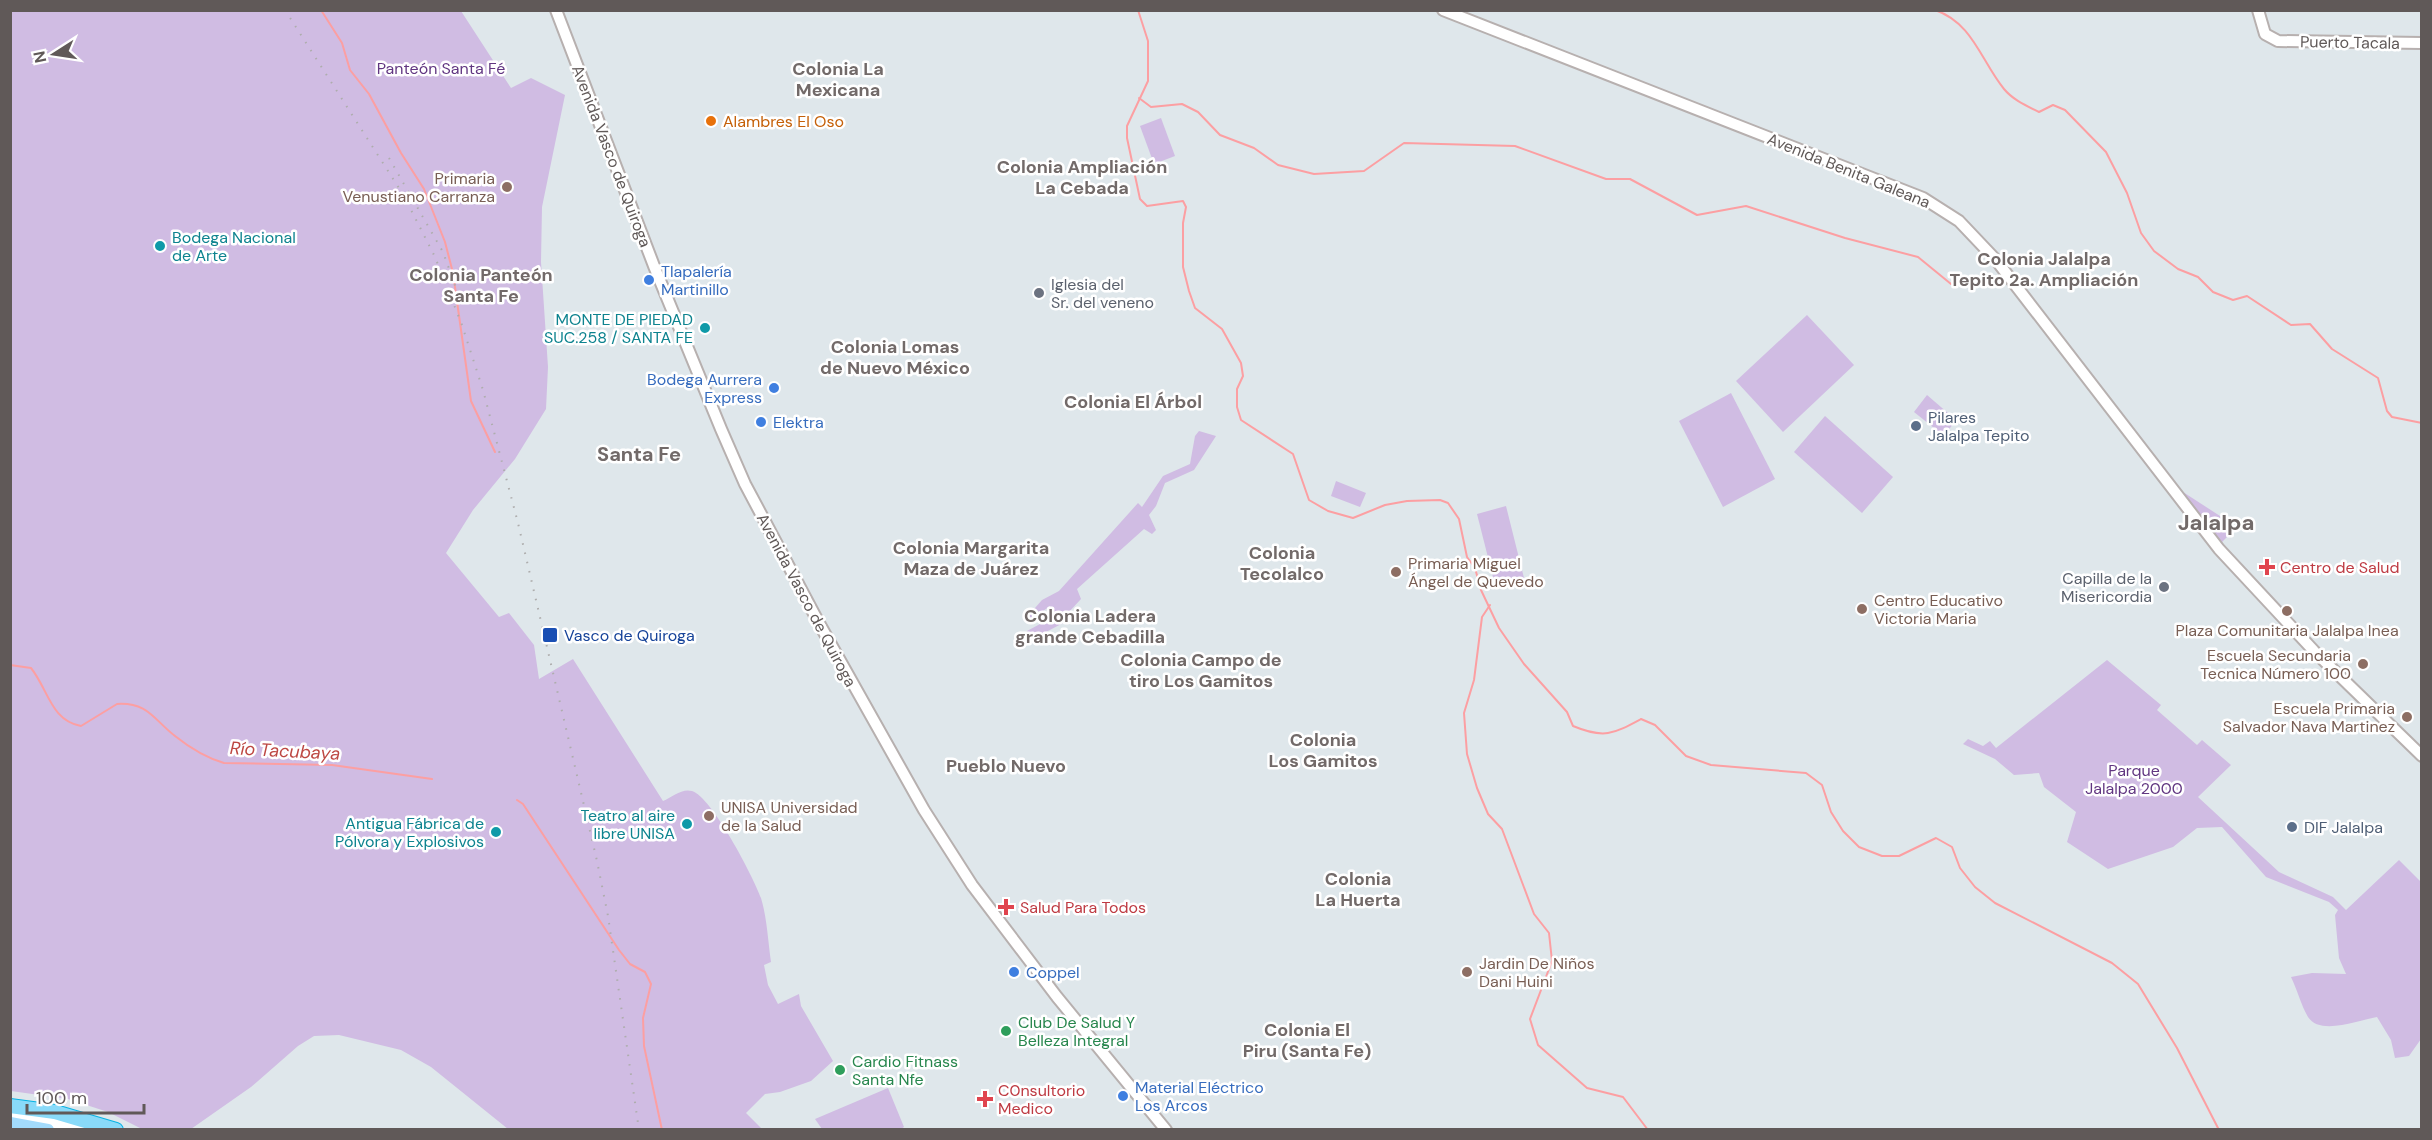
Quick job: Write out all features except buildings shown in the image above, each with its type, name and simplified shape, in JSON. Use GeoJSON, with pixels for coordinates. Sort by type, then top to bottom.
{"type":"FeatureCollection","features":[{"type":"Feature","properties":{"kind":"highway"},"geometry":{"type":"LineString","coordinates":[[10,1106],[55,1112],[116,1130]]}},
{"type":"Feature","properties":{"kind":"main road"},"geometry":{"type":"LineString","coordinates":[[10,1124],[48,1130]]}},
{"type":"Feature","properties":{"kind":"street","name":"Avenida Vasco de Quiroga"},"geometry":{"type":"LineString","coordinates":[[556,10],[650,255],[721,429],[745,484],[820,625],[924,810],[972,885],[1057,997],[1166,1130]]}},
{"type":"Feature","properties":{"kind":"street","name":"Avenida Benita Galeana"},"geometry":{"type":"LineString","coordinates":[[1443,10],[1923,198],[1940,207],[1974,235],[1996,260],[2220,549],[2307,644],[2421,756]]}},
{"type":"Feature","properties":{"kind":"street","name":"Puerto Tacala"},"geometry":{"type":"LineString","coordinates":[[2258,10],[2265,34],[2278,40],[2421,43]]}},
{"type":"Feature","properties":{"kind":"street"},"geometry":{"type":"LineString","coordinates":[[10,1115],[86,1130]]}},
{"type":"Feature","properties":{"kind":"green space","name":"Panteón Santa Fé"},"geometry":{"type":"Polygon","coordinates":[[[11,10],[461,11],[511,88],[531,78],[565,95],[542,207],[541,262],[548,367],[546,409],[515,459],[473,510],[446,553],[499,617],[509,613],[534,645],[539,679],[573,659],[663,801],[677,793],[692,791],[710,807],[741,857],[757,888],[765,913],[771,962],[764,965],[768,985],[778,1004],[799,994],[801,1006],[833,1061],[811,1081],[780,1092],[765,1094],[746,1113],[762,1129],[508,1129],[431,1067],[401,1050],[339,1035],[314,1036],[298,1046],[251,1087],[191,1129],[142,1129],[108,1112],[68,1099],[11,1091],[11,10]]]}},
{"type":"Feature","properties":{"kind":"green space"},"geometry":{"type":"Polygon","coordinates":[[[1161,118],[1175,156],[1154,164],[1140,126],[1161,118]]]}},
{"type":"Feature","properties":{"kind":"green space"},"geometry":{"type":"Polygon","coordinates":[[[1807,315],[1854,365],[1783,432],[1736,381],[1807,315]]]}},
{"type":"Feature","properties":{"kind":"green space"},"geometry":{"type":"Polygon","coordinates":[[[1731,393],[1775,479],[1723,507],[1679,421],[1731,393]]]}},
{"type":"Feature","properties":{"kind":"green space"},"geometry":{"type":"Polygon","coordinates":[[[1927,395],[1956,420],[1944,436],[1914,412],[1927,395]]]}},
{"type":"Feature","properties":{"kind":"green space"},"geometry":{"type":"Polygon","coordinates":[[[1825,416],[1893,477],[1862,513],[1794,452],[1825,416]]]}},
{"type":"Feature","properties":{"kind":"green space"},"geometry":{"type":"Polygon","coordinates":[[[1199,431],[1216,436],[1194,470],[1165,483],[1156,506],[1149,515],[1156,530],[1152,534],[1144,529],[1077,589],[1081,599],[1068,613],[1067,621],[1023,644],[1027,631],[1053,617],[1050,606],[1032,619],[1028,616],[1042,600],[1059,591],[1138,503],[1142,507],[1163,476],[1190,464],[1195,436],[1199,431]]]}},
{"type":"Feature","properties":{"kind":"green space"},"geometry":{"type":"Polygon","coordinates":[[[1336,481],[1366,493],[1360,507],[1331,496],[1336,481]]]}},
{"type":"Feature","properties":{"kind":"green space"},"geometry":{"type":"Polygon","coordinates":[[[2183,492],[2237,527],[2221,543],[2183,492]]]}},
{"type":"Feature","properties":{"kind":"green space"},"geometry":{"type":"Polygon","coordinates":[[[1506,506],[1524,578],[1495,585],[1477,514],[1506,506]]]}},
{"type":"Feature","properties":{"kind":"green space","name":"Parque Jalalpa 2000"},"geometry":{"type":"Polygon","coordinates":[[[2107,660],[2161,705],[2157,710],[2197,745],[2202,740],[2231,765],[2198,797],[2279,872],[2333,897],[2346,910],[2399,860],[2421,882],[2421,1039],[2409,1056],[2395,1058],[2391,1040],[2377,1017],[2330,1026],[2314,1023],[2308,1017],[2291,977],[2312,973],[2346,974],[2339,958],[2335,915],[2338,910],[2329,902],[2266,877],[2222,827],[2197,828],[2173,847],[2108,869],[2067,842],[2076,812],[2044,787],[2039,773],[2014,775],[1995,759],[1963,744],[1968,739],[1983,746],[1990,741],[1996,748],[2107,660]]]}},
{"type":"Feature","properties":{"kind":"green space"},"geometry":{"type":"Polygon","coordinates":[[[888,1088],[904,1127],[901,1129],[822,1129],[815,1119],[888,1088]]]}},
{"type":"Feature","properties":{"kind":"waterway"},"geometry":{"type":"LineString","coordinates":[[321,10],[342,43],[350,70],[369,94],[401,153],[424,189],[445,242],[453,273],[471,401],[495,452]]}},
{"type":"Feature","properties":{"kind":"waterway"},"geometry":{"type":"LineString","coordinates":[[1138,10],[1148,41],[1148,81],[1127,126],[1127,138],[1140,199],[1147,206],[1183,201],[1186,207],[1183,223],[1183,267],[1189,291],[1195,308],[1222,329],[1241,363],[1243,376],[1237,389],[1237,407],[1241,420],[1293,454],[1309,500],[1328,511],[1353,518],[1385,505],[1407,501],[1440,500],[1448,503],[1459,519],[1467,557],[1475,568],[1481,590],[1499,628],[1524,664],[1567,712],[1573,726],[1593,732],[1608,733],[1641,719],[1655,725],[1686,756],[1711,765],[1806,773],[1822,785],[1831,812],[1843,831],[1859,847],[1882,856],[1899,856],[1936,838],[1952,847],[1960,868],[1975,887],[1995,903],[2112,963],[2138,984],[2177,1048],[2219,1130]]}},
{"type":"Feature","properties":{"kind":"waterway"},"geometry":{"type":"LineString","coordinates":[[1935,10],[1959,24],[2004,89],[2012,96],[2039,112],[2053,105],[2065,110],[2106,152],[2127,193],[2141,233],[2154,251],[2178,269],[2198,277],[2213,292],[2233,300],[2247,296],[2291,325],[2310,324],[2332,349],[2378,378],[2387,411],[2392,417],[2422,423]]}},
{"type":"Feature","properties":{"kind":"waterway"},"geometry":{"type":"LineString","coordinates":[[1139,98],[1151,107],[1182,104],[1198,112],[1220,135],[1254,148],[1278,165],[1314,174],[1364,171],[1404,143],[1515,146],[1606,179],[1630,179],[1697,215],[1746,206],[1845,238],[1918,257],[1951,284]]}},
{"type":"Feature","properties":{"kind":"waterway"},"geometry":{"type":"LineString","coordinates":[[1490,605],[1482,617],[1474,680],[1464,713],[1467,754],[1488,814],[1502,829],[1534,914],[1549,933],[1552,961],[1530,1019],[1538,1045],[1587,1088],[1623,1097],[1648,1130]]}},
{"type":"Feature","properties":{"kind":"waterway","name":"Río Tacubaya"},"geometry":{"type":"LineString","coordinates":[[10,665],[31,668],[56,711],[71,723],[81,726],[117,704],[128,704],[150,713],[187,745],[224,763],[332,765],[432,779]]}},
{"type":"Feature","properties":{"kind":"waterway","name":"Río Tacubaya"},"geometry":{"type":"LineString","coordinates":[[517,800],[523,804],[619,950],[630,964],[645,972],[651,984],[643,1018],[644,1046],[662,1130]]}},
{"type":"Feature","properties":{"kind":"railway"},"geometry":{"type":"LineString","coordinates":[[285,10],[404,196],[435,257],[462,325],[483,390],[518,523],[597,861],[608,916],[639,1130]]}},
{"type":"Feature","properties":{"kind":"railway"},"geometry":{"type":"LineString","coordinates":[[389,158],[443,252],[456,288]]}},
{"type":"Feature","properties":{"kind":"place","name":"Alambres El Oso"},"geometry":{"type":"Point","coordinates":[711,121]}},
{"type":"Feature","properties":{"kind":"place","name":"Primaria Venustiano Carranza"},"geometry":{"type":"Point","coordinates":[507,187]}},
{"type":"Feature","properties":{"kind":"place","name":"Bodega Nacional de Arte"},"geometry":{"type":"Point","coordinates":[160,246]}},
{"type":"Feature","properties":{"kind":"place","name":"Tlapalería Martinillo"},"geometry":{"type":"Point","coordinates":[649,280]}},
{"type":"Feature","properties":{"kind":"place","name":"Iglesia del Sr. del veneno"},"geometry":{"type":"Point","coordinates":[1039,293]}},
{"type":"Feature","properties":{"kind":"place","name":"MONTE DE PIEDAD SUC.258 / SANTA FE"},"geometry":{"type":"Point","coordinates":[705,328]}},
{"type":"Feature","properties":{"kind":"place","name":"Bodega Aurrera Express"},"geometry":{"type":"Point","coordinates":[774,388]}},
{"type":"Feature","properties":{"kind":"place","name":"Elektra"},"geometry":{"type":"Point","coordinates":[761,422]}},
{"type":"Feature","properties":{"kind":"place","name":"Pilares Jalalpa Tepito"},"geometry":{"type":"Point","coordinates":[1916,426]}},
{"type":"Feature","properties":{"kind":"place","name":"Centro de Salud"},"geometry":{"type":"Point","coordinates":[2267,567]}},
{"type":"Feature","properties":{"kind":"place","name":"Primaria Miguel Ángel de Quevedo"},"geometry":{"type":"Point","coordinates":[1396,572]}},
{"type":"Feature","properties":{"kind":"place","name":"Capilla de la Misericordia"},"geometry":{"type":"Point","coordinates":[2164,587]}},
{"type":"Feature","properties":{"kind":"place","name":"Centro Educativo Victoria Maria"},"geometry":{"type":"Point","coordinates":[1862,609]}},
{"type":"Feature","properties":{"kind":"place","name":"Plaza Comunitaria Jalalpa Inea"},"geometry":{"type":"Point","coordinates":[2287,611]}},
{"type":"Feature","properties":{"kind":"place","name":"Vasco de Quiroga"},"geometry":{"type":"Point","coordinates":[550,635]}},
{"type":"Feature","properties":{"kind":"place","name":"Escuela Secundaria Tecnica Número 100"},"geometry":{"type":"Point","coordinates":[2363,664]}},
{"type":"Feature","properties":{"kind":"place","name":"Escuela Primaria Salvador Nava Martinez"},"geometry":{"type":"Point","coordinates":[2407,717]}},
{"type":"Feature","properties":{"kind":"place","name":"UNISA Universidad de la Salud"},"geometry":{"type":"Point","coordinates":[709,816]}},
{"type":"Feature","properties":{"kind":"place","name":"Teatro al aire libre UNISA"},"geometry":{"type":"Point","coordinates":[687,824]}},
{"type":"Feature","properties":{"kind":"place","name":"DIF Jalalpa"},"geometry":{"type":"Point","coordinates":[2292,827]}},
{"type":"Feature","properties":{"kind":"place","name":"Antigua Fábrica de Pólvora y Explosivos"},"geometry":{"type":"Point","coordinates":[496,832]}},
{"type":"Feature","properties":{"kind":"place","name":"Salud Para Todos"},"geometry":{"type":"Point","coordinates":[1006,907]}},
{"type":"Feature","properties":{"kind":"place","name":"Coppel"},"geometry":{"type":"Point","coordinates":[1014,972]}},
{"type":"Feature","properties":{"kind":"place","name":"Jardin De Niños Dani Huini"},"geometry":{"type":"Point","coordinates":[1467,972]}},
{"type":"Feature","properties":{"kind":"place","name":"Club De Salud Y Belleza Integral"},"geometry":{"type":"Point","coordinates":[1006,1031]}},
{"type":"Feature","properties":{"kind":"place","name":"Cardio Fitnass Santa Nfe"},"geometry":{"type":"Point","coordinates":[840,1070]}},
{"type":"Feature","properties":{"kind":"place","name":"Material Eléctrico Los Arcos"},"geometry":{"type":"Point","coordinates":[1123,1096]}},
{"type":"Feature","properties":{"kind":"place","name":"C0nsultorio Medico"},"geometry":{"type":"Point","coordinates":[985,1099]}},
{"type":"Feature","properties":{"kind":"district","name":"Colonia La Mexicana"},"geometry":{"type":"Point","coordinates":[838,79]}},
{"type":"Feature","properties":{"kind":"district","name":"Colonia Ampliación La Cebada"},"geometry":{"type":"Point","coordinates":[1082,177]}},
{"type":"Feature","properties":{"kind":"district","name":"Colonia Jalalpa Tepito 2a. Ampliación"},"geometry":{"type":"Point","coordinates":[2044,269]}},
{"type":"Feature","properties":{"kind":"district","name":"Colonia Panteón Santa Fe"},"geometry":{"type":"Point","coordinates":[481,285]}},
{"type":"Feature","properties":{"kind":"district","name":"Colonia Lomas de Nuevo México"},"geometry":{"type":"Point","coordinates":[895,357]}},
{"type":"Feature","properties":{"kind":"district","name":"Colonia El Árbol"},"geometry":{"type":"Point","coordinates":[1133,402]}},
{"type":"Feature","properties":{"kind":"district","name":"Santa Fe"},"geometry":{"type":"Point","coordinates":[639,454]}},
{"type":"Feature","properties":{"kind":"district","name":"Jalalpa"},"geometry":{"type":"Point","coordinates":[2216,522]}},
{"type":"Feature","properties":{"kind":"district","name":"Colonia Margarita Maza de Juárez"},"geometry":{"type":"Point","coordinates":[971,558]}},
{"type":"Feature","properties":{"kind":"district","name":"Colonia Tecolalco"},"geometry":{"type":"Point","coordinates":[1282,563]}},
{"type":"Feature","properties":{"kind":"district","name":"Colonia Ladera grande Cebadilla"},"geometry":{"type":"Point","coordinates":[1090,626]}},
{"type":"Feature","properties":{"kind":"district","name":"Colonia Campo de tiro Los Gamitos"},"geometry":{"type":"Point","coordinates":[1201,670]}},
{"type":"Feature","properties":{"kind":"district","name":"Colonia Los Gamitos"},"geometry":{"type":"Point","coordinates":[1323,750]}},
{"type":"Feature","properties":{"kind":"district","name":"Pueblo Nuevo"},"geometry":{"type":"Point","coordinates":[1006,766]}},
{"type":"Feature","properties":{"kind":"district","name":"Colonia La Huerta"},"geometry":{"type":"Point","coordinates":[1358,889]}},
{"type":"Feature","properties":{"kind":"district","name":"Colonia El Piru (Santa Fe)"},"geometry":{"type":"Point","coordinates":[1307,1040]}}]}
